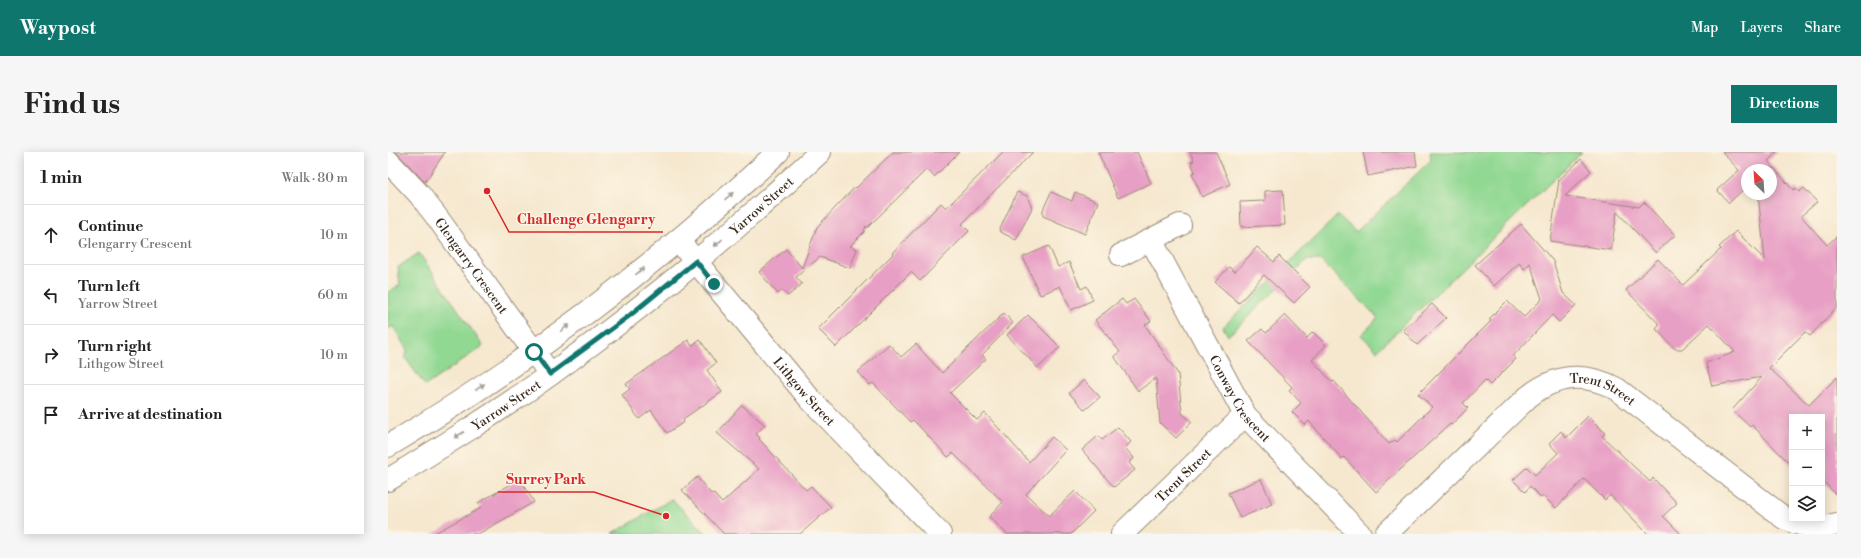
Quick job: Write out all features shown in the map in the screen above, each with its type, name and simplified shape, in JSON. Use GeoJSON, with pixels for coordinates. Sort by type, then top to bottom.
{"type":"FeatureCollection","features":[{"type":"Feature","properties":{"kind":"street"},"geometry":{"type":"LineString","coordinates":[[388,446],[534,352],[678,240],[778,152]]}},
{"type":"Feature","properties":{"kind":"street","name":"Yarrow Street"},"geometry":{"type":"LineString","coordinates":[[388,480],[487,417],[550,374],[629,316],[771,197],[820,152]]}},
{"type":"Feature","properties":{"kind":"street","name":"Glengarry Crescent"},"geometry":{"type":"LineString","coordinates":[[388,160],[438,220],[550,374]]}},
{"type":"Feature","properties":{"kind":"street"},"geometry":{"type":"LineString","coordinates":[[1121,255],[1180,225]]}},
{"type":"Feature","properties":{"kind":"street","name":"Lithgow Street"},"geometry":{"type":"LineString","coordinates":[[678,240],[810,399],[940,534]]}},
{"type":"Feature","properties":{"kind":"street","name":"Conway Crescent"},"geometry":{"type":"LineString","coordinates":[[1151,240],[1244,415],[1360,534]]}},
{"type":"Feature","properties":{"kind":"street","name":"Trent Street"},"geometry":{"type":"LineString","coordinates":[[1386,534],[1528,396],[1540,387],[1555,381],[1569,378],[1588,378],[1603,382],[1617,389],[1784,518],[1796,524],[1812,527],[1829,527],[1837,524]]}},
{"type":"Feature","properties":{"kind":"street","name":"Trent Street"},"geometry":{"type":"LineString","coordinates":[[1122,534],[1244,415]]}},
{"type":"Feature","properties":{"kind":"green space"},"geometry":{"type":"Polygon","coordinates":[[[1430,152],[1582,152],[1377,351],[1361,335],[1378,318],[1320,260],[1307,260],[1228,336],[1223,327],[1338,215],[1356,232],[1431,160],[1430,152]]]}},
{"type":"Feature","properties":{"kind":"green space"},"geometry":{"type":"Polygon","coordinates":[[[419,253],[483,346],[425,386],[404,356],[408,352],[393,326],[388,329],[388,292],[400,285],[398,267],[419,253]]]}},
{"type":"Feature","properties":{"kind":"green space"},"geometry":{"type":"Polygon","coordinates":[[[672,499],[707,534],[612,534],[672,499]]]}},
{"type":"Feature","properties":{"kind":"building"},"geometry":{"type":"Polygon","coordinates":[[[396,152],[445,152],[425,182],[396,152]]]}},
{"type":"Feature","properties":{"kind":"building"},"geometry":{"type":"Polygon","coordinates":[[[893,152],[959,152],[934,177],[927,169],[867,228],[866,226],[864,232],[850,246],[857,249],[850,268],[820,257],[796,277],[802,284],[788,296],[782,290],[778,294],[759,272],[786,249],[802,268],[817,227],[855,187],[856,188],[893,152]]]}},
{"type":"Feature","properties":{"kind":"building"},"geometry":{"type":"Polygon","coordinates":[[[1003,152],[1033,152],[962,224],[969,231],[920,281],[911,272],[836,347],[818,329],[893,254],[892,253],[941,203],[946,208],[1003,152]]]}},
{"type":"Feature","properties":{"kind":"building"},"geometry":{"type":"Polygon","coordinates":[[[1098,152],[1137,152],[1151,183],[1118,198],[1098,152]]]}},
{"type":"Feature","properties":{"kind":"building"},"geometry":{"type":"Polygon","coordinates":[[[1190,152],[1216,152],[1230,184],[1202,197],[1192,173],[1195,172],[1191,162],[1194,161],[1190,152]]]}},
{"type":"Feature","properties":{"kind":"building"},"geometry":{"type":"Polygon","coordinates":[[[1363,152],[1415,152],[1417,166],[1368,176],[1363,152]]]}},
{"type":"Feature","properties":{"kind":"building"},"geometry":{"type":"Polygon","coordinates":[[[1722,152],[1777,152],[1768,161],[1771,164],[1741,164],[1741,192],[1729,203],[1717,190],[1739,170],[1722,152]]]}},
{"type":"Feature","properties":{"kind":"building"},"geometry":{"type":"Polygon","coordinates":[[[1581,159],[1591,171],[1565,196],[1639,207],[1644,202],[1675,235],[1656,253],[1617,212],[1611,250],[1550,241],[1559,180],[1581,159]]]}},
{"type":"Feature","properties":{"kind":"building"},"geometry":{"type":"Polygon","coordinates":[[[1777,171],[1793,190],[1796,188],[1799,192],[1804,188],[1817,202],[1801,216],[1827,245],[1837,236],[1837,307],[1810,336],[1805,332],[1769,368],[1809,405],[1837,377],[1837,496],[1825,483],[1825,414],[1789,414],[1789,463],[1752,425],[1750,427],[1732,410],[1762,377],[1712,386],[1706,363],[1735,352],[1709,324],[1682,349],[1675,349],[1656,329],[1660,325],[1626,290],[1658,259],[1683,285],[1721,249],[1719,247],[1736,231],[1765,260],[1759,200],[1777,200],[1777,171]]]}},
{"type":"Feature","properties":{"kind":"building"},"geometry":{"type":"Polygon","coordinates":[[[1283,190],[1285,225],[1241,227],[1240,202],[1265,201],[1265,191],[1283,190]]]}},
{"type":"Feature","properties":{"kind":"building"},"geometry":{"type":"Polygon","coordinates":[[[1017,192],[1027,196],[1032,208],[1016,240],[999,231],[1017,192]]]}},
{"type":"Feature","properties":{"kind":"building"},"geometry":{"type":"Polygon","coordinates":[[[1051,192],[1072,201],[1075,192],[1098,202],[1085,234],[1043,216],[1043,210],[1051,192]]]}},
{"type":"Feature","properties":{"kind":"building"},"geometry":{"type":"Polygon","coordinates":[[[1521,224],[1553,261],[1563,293],[1576,305],[1559,322],[1552,315],[1513,356],[1516,359],[1490,385],[1485,380],[1463,403],[1468,408],[1376,492],[1344,457],[1342,459],[1309,421],[1305,425],[1292,412],[1301,403],[1289,390],[1292,387],[1248,341],[1262,329],[1266,333],[1285,315],[1307,338],[1313,332],[1326,345],[1312,360],[1332,382],[1334,381],[1389,444],[1395,440],[1397,442],[1432,407],[1418,394],[1491,321],[1489,319],[1507,301],[1524,317],[1542,299],[1530,263],[1524,269],[1519,263],[1494,286],[1475,265],[1521,224]]]}},
{"type":"Feature","properties":{"kind":"building"},"geometry":{"type":"Polygon","coordinates":[[[1049,246],[1058,267],[1069,262],[1081,289],[1087,286],[1093,300],[1071,310],[1060,286],[1040,295],[1023,257],[1049,246]]]}},
{"type":"Feature","properties":{"kind":"building"},"geometry":{"type":"Polygon","coordinates":[[[1257,247],[1274,262],[1279,256],[1310,287],[1294,303],[1264,275],[1239,303],[1215,282],[1229,267],[1235,272],[1257,247]]]}},
{"type":"Feature","properties":{"kind":"building"},"geometry":{"type":"Polygon","coordinates":[[[1122,299],[1126,304],[1134,299],[1151,321],[1145,325],[1178,374],[1182,413],[1192,422],[1176,438],[1160,423],[1156,378],[1138,391],[1114,356],[1120,352],[1095,320],[1122,299]]]}},
{"type":"Feature","properties":{"kind":"building"},"geometry":{"type":"Polygon","coordinates":[[[1432,304],[1446,318],[1417,345],[1403,330],[1432,304]]]}},
{"type":"Feature","properties":{"kind":"building"},"geometry":{"type":"Polygon","coordinates":[[[1004,313],[1013,323],[982,355],[986,359],[950,393],[977,420],[985,413],[1029,462],[1052,437],[1066,450],[1026,494],[1049,516],[1075,491],[1094,511],[1071,534],[1007,534],[989,517],[1003,502],[953,453],[948,457],[913,420],[910,422],[873,383],[870,385],[858,372],[889,344],[901,357],[916,344],[942,373],[1004,313]]]}},
{"type":"Feature","properties":{"kind":"building"},"geometry":{"type":"Polygon","coordinates":[[[1028,315],[1060,347],[1038,368],[1007,335],[1028,315]]]}},
{"type":"Feature","properties":{"kind":"building"},"geometry":{"type":"Polygon","coordinates":[[[688,340],[692,346],[700,340],[716,363],[707,370],[722,392],[683,419],[684,422],[667,433],[651,410],[639,419],[622,395],[630,389],[626,384],[688,340]]]}},
{"type":"Feature","properties":{"kind":"building"},"geometry":{"type":"Polygon","coordinates":[[[1084,380],[1100,397],[1085,410],[1069,393],[1084,380]]]}},
{"type":"Feature","properties":{"kind":"building"},"geometry":{"type":"Polygon","coordinates":[[[742,405],[765,425],[756,434],[760,438],[759,439],[806,490],[811,486],[831,507],[800,534],[724,534],[682,490],[697,477],[711,494],[713,493],[722,503],[759,469],[717,433],[742,405]]]}},
{"type":"Feature","properties":{"kind":"building"},"geometry":{"type":"Polygon","coordinates":[[[1588,416],[1605,433],[1602,436],[1650,482],[1653,478],[1677,503],[1663,516],[1681,534],[1648,534],[1610,495],[1605,500],[1584,479],[1556,508],[1543,496],[1541,498],[1530,486],[1525,492],[1513,480],[1527,467],[1535,475],[1558,453],[1549,443],[1561,431],[1566,438],[1588,416]]]}},
{"type":"Feature","properties":{"kind":"building"},"geometry":{"type":"Polygon","coordinates":[[[1118,427],[1131,442],[1125,448],[1134,458],[1129,463],[1135,470],[1114,487],[1082,450],[1098,436],[1102,440],[1118,427]]]}},
{"type":"Feature","properties":{"kind":"building"},"geometry":{"type":"Polygon","coordinates":[[[520,479],[534,502],[478,534],[433,534],[481,508],[478,503],[520,479]]]}},
{"type":"Feature","properties":{"kind":"building"},"geometry":{"type":"Polygon","coordinates":[[[1261,479],[1272,504],[1240,518],[1228,493],[1261,479]]]}},
{"type":"Feature","properties":{"kind":"place","name":"Challenge Glengarry"},"geometry":{"type":"Point","coordinates":[487,191]}},
{"type":"Feature","properties":{"kind":"place","name":"Surrey Park"},"geometry":{"type":"Point","coordinates":[666,516]}},
{"type":"Feature","properties":{"kind":"route"},"geometry":{"type":"LineString","coordinates":[[534,352],[550,374],[629,316],[696,261],[714,284]]}}]}
